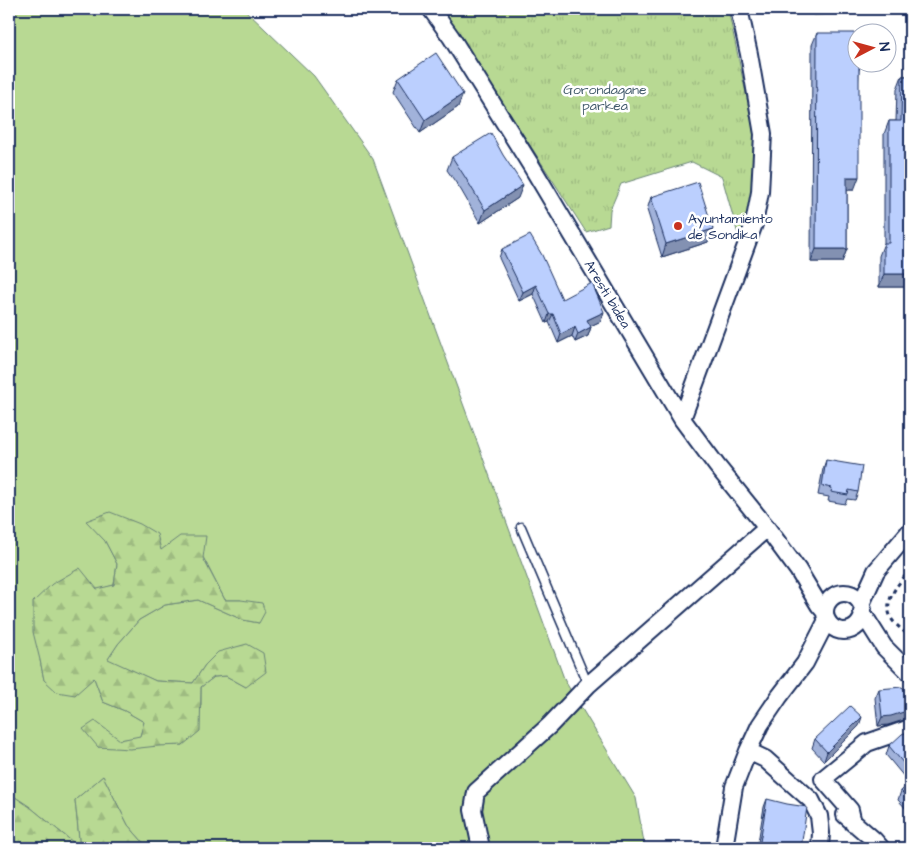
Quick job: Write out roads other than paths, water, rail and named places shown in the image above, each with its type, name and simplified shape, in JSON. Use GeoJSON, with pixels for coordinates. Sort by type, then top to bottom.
{"type":"FeatureCollection","features":[{"type":"Feature","properties":{"kind":"street","name":"Aresti bidea"},"geometry":{"type":"LineString","coordinates":[[431,9],[451,37],[542,184],[682,419],[798,570],[826,616]]}},
{"type":"Feature","properties":{"kind":"street"},"geometry":{"type":"LineString","coordinates":[[682,419],[754,224],[760,192],[764,134],[739,9]]}},
{"type":"Feature","properties":{"kind":"street"},"geometry":{"type":"LineString","coordinates":[[481,848],[473,810],[476,792],[550,725],[588,685],[767,528]]}},
{"type":"Feature","properties":{"kind":"street"},"geometry":{"type":"LineString","coordinates":[[805,663],[826,616],[828,602],[876,571],[910,531]]}},
{"type":"Feature","properties":{"kind":"street","name":"Aresti bidea"},"geometry":{"type":"LineString","coordinates":[[798,570],[839,594]]}},
{"type":"Feature","properties":{"kind":"street"},"geometry":{"type":"LineString","coordinates":[[725,848],[734,787],[760,725],[805,663],[845,630],[858,623],[876,571]]}},
{"type":"Feature","properties":{"kind":"street"},"geometry":{"type":"LineString","coordinates":[[839,594],[848,593],[857,599],[884,647],[910,673]]}},
{"type":"Feature","properties":{"kind":"street"},"geometry":{"type":"LineString","coordinates":[[826,616],[835,628],[845,630],[884,647]]}},
{"type":"Feature","properties":{"kind":"street"},"geometry":{"type":"LineString","coordinates":[[853,823],[850,810],[823,778],[867,743],[910,728]]}},
{"type":"Feature","properties":{"kind":"street"},"geometry":{"type":"LineString","coordinates":[[748,751],[765,759],[811,800],[820,816],[820,848]]}},
{"type":"Feature","properties":{"kind":"street"},"geometry":{"type":"LineString","coordinates":[[833,806],[881,848]]}},
{"type":"Feature","properties":{"kind":"lane"},"geometry":{"type":"LineString","coordinates":[[521,527],[588,685]]}},
{"type":"Feature","properties":{"kind":"place","name":"Ayuntamiento de Sondika"},"geometry":{"type":"Point","coordinates":[678,226]}},
{"type":"Feature","properties":{"kind":"park label","name":"Gorondagane parkea"},"geometry":{"type":"Point","coordinates":[605,98]}}]}
